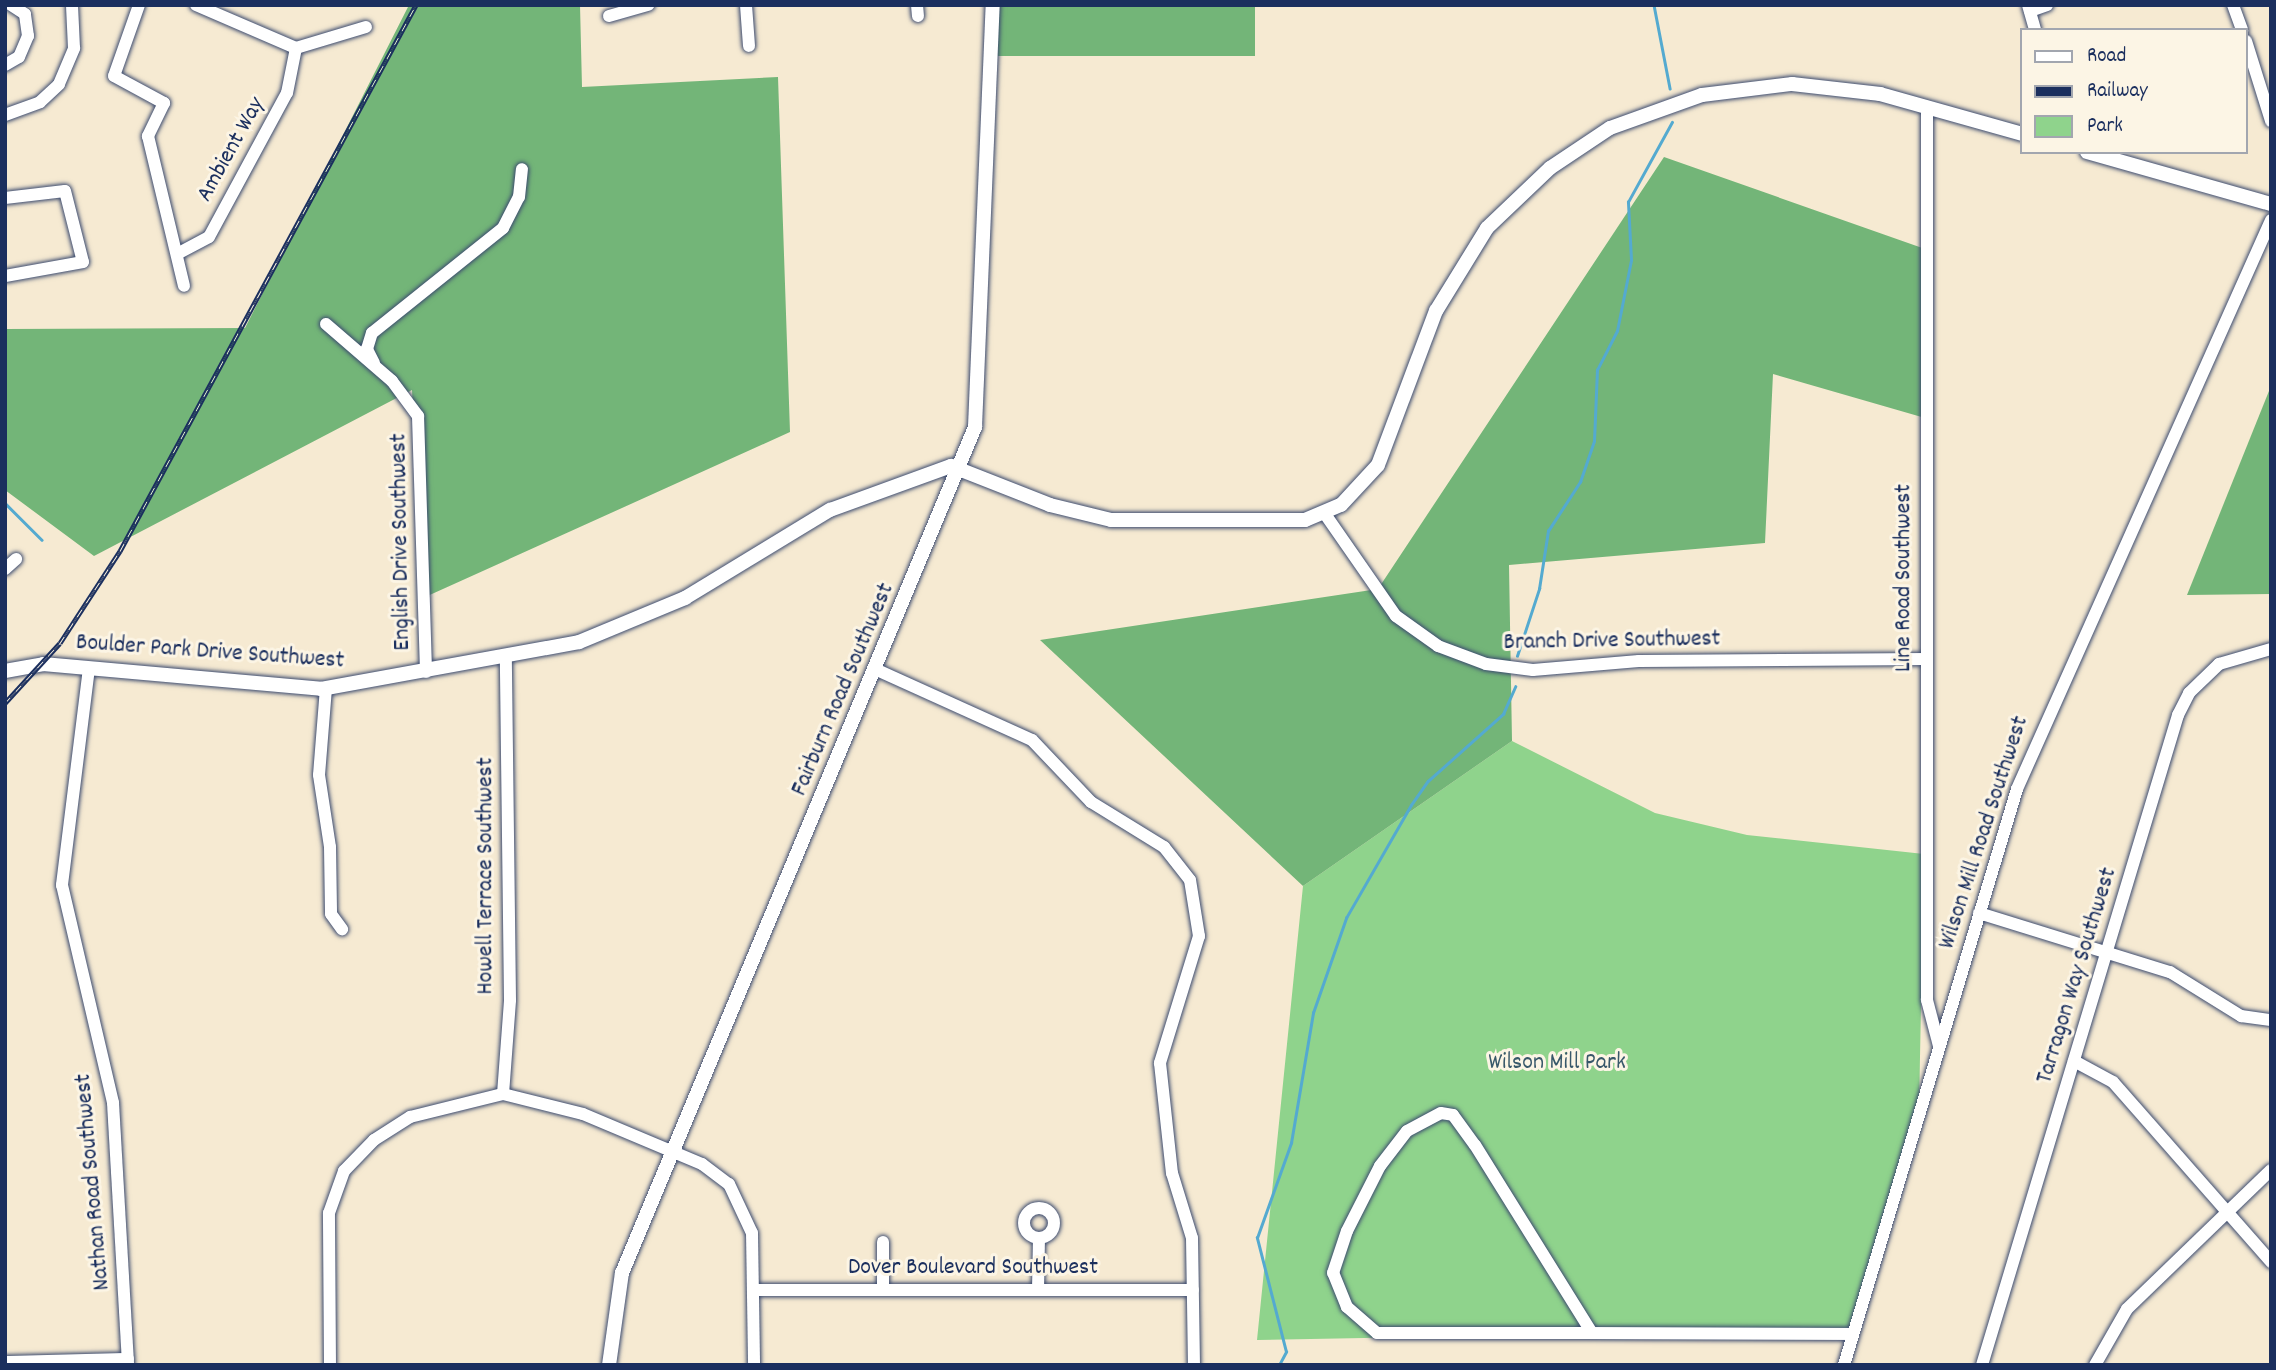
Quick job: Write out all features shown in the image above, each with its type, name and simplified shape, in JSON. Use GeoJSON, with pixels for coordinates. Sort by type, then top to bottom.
{"type":"FeatureCollection","features":[{"type":"Feature","properties":{"kind":"street"},"geometry":{"type":"LineString","coordinates":[[5,65],[19,57],[28,36],[25,14],[11,5]]}},
{"type":"Feature","properties":{"kind":"street"},"geometry":{"type":"LineString","coordinates":[[5,114],[40,102],[59,84],[74,48],[72,5]]}},
{"type":"Feature","properties":{"kind":"street","name":"Ambient Way"},"geometry":{"type":"LineString","coordinates":[[139,5],[114,76],[164,103],[148,136],[184,286]]}},
{"type":"Feature","properties":{"kind":"street"},"geometry":{"type":"LineString","coordinates":[[196,5],[296,48],[366,27]]}},
{"type":"Feature","properties":{"kind":"street"},"geometry":{"type":"LineString","coordinates":[[609,16],[648,5]]}},
{"type":"Feature","properties":{"kind":"street"},"geometry":{"type":"LineString","coordinates":[[746,5],[749,46]]}},
{"type":"Feature","properties":{"kind":"street","name":"Fairburn Road Southwest"},"geometry":{"type":"LineString","coordinates":[[609,1365],[622,1273],[963,468],[980,377],[993,5]]}},
{"type":"Feature","properties":{"kind":"street"},"geometry":{"type":"LineString","coordinates":[[2034,28],[2029,8],[2048,5]]}},
{"type":"Feature","properties":{"kind":"street"},"geometry":{"type":"LineString","coordinates":[[2233,5],[2241,28]]}},
{"type":"Feature","properties":{"kind":"street"},"geometry":{"type":"LineString","coordinates":[[2248,47],[2271,121]]}},
{"type":"Feature","properties":{"kind":"street","name":"Ambient Way"},"geometry":{"type":"LineString","coordinates":[[177,254],[209,237],[288,93],[296,48]]}},
{"type":"Feature","properties":{"kind":"street"},"geometry":{"type":"LineString","coordinates":[[963,468],[1050,505],[1111,520],[1285,523],[1325,514],[1356,494],[1378,465],[1436,311],[1468,254],[1509,204],[1576,149],[1650,111],[1749,86],[1835,86],[1927,107],[2021,134]]}},
{"type":"Feature","properties":{"kind":"street","name":"Line Road Southwest"},"geometry":{"type":"LineString","coordinates":[[1927,107],[1927,1000],[1939,1046]]}},
{"type":"Feature","properties":{"kind":"street"},"geometry":{"type":"LineString","coordinates":[[2094,154],[2271,204]]}},
{"type":"Feature","properties":{"kind":"street"},"geometry":{"type":"LineString","coordinates":[[375,366],[367,349],[372,333],[503,229],[519,197],[522,169]]}},
{"type":"Feature","properties":{"kind":"street"},"geometry":{"type":"LineString","coordinates":[[5,198],[65,191],[83,262],[5,276]]}},
{"type":"Feature","properties":{"kind":"street","name":"Wilson Mill Road Southwest"},"geometry":{"type":"LineString","coordinates":[[1844,1365],[1979,913],[2037,734],[2271,220]]}},
{"type":"Feature","properties":{"kind":"street","name":"English Drive Southwest"},"geometry":{"type":"LineString","coordinates":[[326,324],[375,366],[411,403],[422,430],[426,673]]}},
{"type":"Feature","properties":{"kind":"street","name":"Boulder Park Drive Southwest"},"geometry":{"type":"LineString","coordinates":[[5,671],[43,664],[326,688],[426,673],[506,657],[633,623],[830,510],[940,468],[963,468]]}},
{"type":"Feature","properties":{"kind":"street","name":"Branch Drive Southwest"},"geometry":{"type":"LineString","coordinates":[[1325,514],[1396,617],[1438,646],[1486,664],[1533,670],[1639,661],[1926,659]]}},
{"type":"Feature","properties":{"kind":"street"},"geometry":{"type":"LineString","coordinates":[[5,569],[16,559]]}},
{"type":"Feature","properties":{"kind":"street","name":"Tarragon Way Southwest"},"geometry":{"type":"LineString","coordinates":[[1982,1365],[2107,952],[2189,693],[2233,656],[2271,649]]}},
{"type":"Feature","properties":{"kind":"street","name":"Howell Terrace Southwest"},"geometry":{"type":"LineString","coordinates":[[503,1094],[510,1000],[506,657]]}},
{"type":"Feature","properties":{"kind":"street","name":"Nathan Road Southwest"},"geometry":{"type":"LineString","coordinates":[[89,668],[62,884],[113,1102],[128,1362]]}},
{"type":"Feature","properties":{"kind":"street"},"geometry":{"type":"LineString","coordinates":[[877,670],[1032,740],[1091,802],[1164,847],[1190,880],[1199,936],[1160,1063],[1172,1173],[1192,1238],[1194,1365]]}},
{"type":"Feature","properties":{"kind":"street"},"geometry":{"type":"LineString","coordinates":[[326,688],[319,775],[330,847],[331,914],[342,929]]}},
{"type":"Feature","properties":{"kind":"street"},"geometry":{"type":"LineString","coordinates":[[1979,913],[2169,972],[2241,1016],[2271,1020]]}},
{"type":"Feature","properties":{"kind":"street"},"geometry":{"type":"LineString","coordinates":[[2074,1061],[2113,1082],[2271,1262]]}},
{"type":"Feature","properties":{"kind":"street"},"geometry":{"type":"LineString","coordinates":[[330,1365],[329,1213],[344,1171],[374,1140],[410,1116],[503,1094],[545,1100],[716,1172],[741,1200],[752,1233],[754,1365]]}},
{"type":"Feature","properties":{"kind":"street"},"geometry":{"type":"LineString","coordinates":[[1592,1333],[1453,1115],[1431,1116],[1407,1132],[1380,1166],[1335,1257],[1335,1288],[1364,1327],[1377,1333],[1853,1334]]}},
{"type":"Feature","properties":{"kind":"street"},"geometry":{"type":"LineString","coordinates":[[2095,1365],[2127,1309],[2271,1170]]}},
{"type":"Feature","properties":{"kind":"street"},"geometry":{"type":"LineString","coordinates":[[1038,1238],[1038,1290]]}},
{"type":"Feature","properties":{"kind":"street"},"geometry":{"type":"LineString","coordinates":[[883,1242],[883,1290]]}},
{"type":"Feature","properties":{"kind":"street","name":"Dover Boulevard Southwest"},"geometry":{"type":"LineString","coordinates":[[753,1290],[1193,1290]]}},
{"type":"Feature","properties":{"kind":"street"},"geometry":{"type":"LineString","coordinates":[[5,1362],[128,1362]]}},
{"type":"Feature","properties":{"kind":"green space"},"geometry":{"type":"Polygon","coordinates":[[[409,5],[580,5],[582,87],[778,77],[790,432],[423,598],[412,390],[94,556],[5,490],[5,329],[245,328],[409,5]]]}},
{"type":"Feature","properties":{"kind":"green space"},"geometry":{"type":"Polygon","coordinates":[[[997,5],[1255,5],[1255,56],[997,56],[997,5]]]}},
{"type":"Feature","properties":{"kind":"green space"},"geometry":{"type":"Polygon","coordinates":[[[1664,157],[1928,250],[1932,420],[1773,374],[1765,543],[1509,565],[1512,741],[1303,886],[1040,640],[1378,589],[1664,157]]]}},
{"type":"Feature","properties":{"kind":"green space"},"geometry":{"type":"Polygon","coordinates":[[[2271,386],[2271,594],[2187,595],[2271,386]]]}},
{"type":"Feature","properties":{"kind":"green space","name":"Wilson Mill Park"},"geometry":{"type":"Polygon","coordinates":[[[1512,741],[1655,813],[1747,835],[1924,854],[1919,1108],[1852,1339],[1689,1332],[1257,1340],[1303,886],[1512,741]]]}},
{"type":"Feature","properties":{"kind":"waterway"},"geometry":{"type":"LineString","coordinates":[[1654,5],[1670,88]]}},
{"type":"Feature","properties":{"kind":"waterway"},"geometry":{"type":"LineString","coordinates":[[1517,656],[1539,589],[1548,531],[1580,482],[1594,441],[1597,370],[1617,331],[1631,260],[1628,202],[1672,122]]}},
{"type":"Feature","properties":{"kind":"waterway"},"geometry":{"type":"LineString","coordinates":[[5,503],[42,540]]}},
{"type":"Feature","properties":{"kind":"waterway"},"geometry":{"type":"LineString","coordinates":[[1279,1365],[1286,1352],[1257,1238],[1291,1143],[1313,1013],[1346,918],[1411,805],[1428,781],[1503,714],[1515,687]]}},
{"type":"Feature","properties":{"kind":"railway"},"geometry":{"type":"LineString","coordinates":[[5,703],[60,643],[120,551],[416,5]]}}]}
